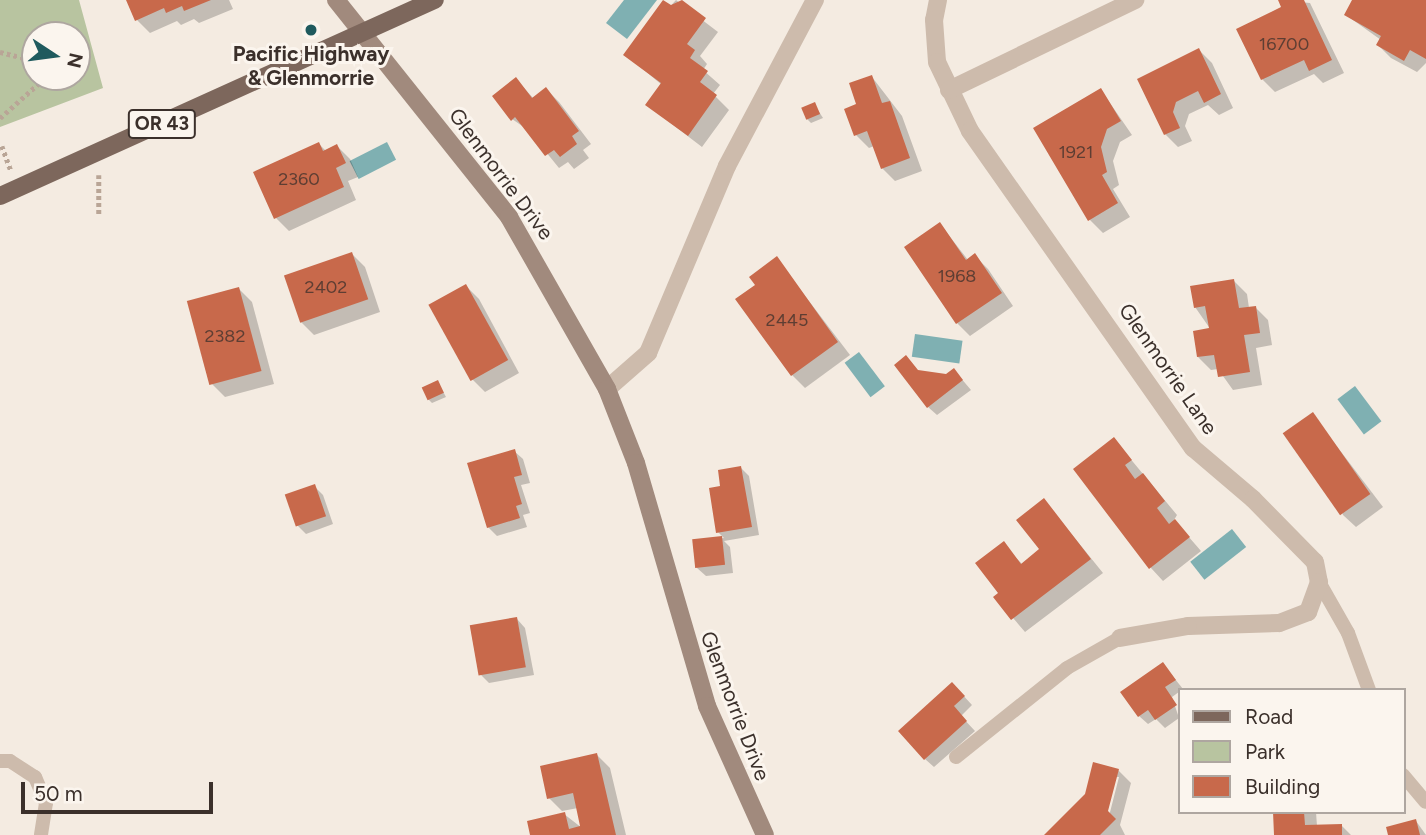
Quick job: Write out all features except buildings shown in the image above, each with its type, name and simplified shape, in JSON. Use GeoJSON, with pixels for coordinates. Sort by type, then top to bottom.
{"type":"FeatureCollection","features":[{"type":"Feature","properties":{"kind":"main road","name":"OR 43"},"geometry":{"type":"LineString","coordinates":[[0,197],[435,0]]}},
{"type":"Feature","properties":{"kind":"street","name":"Glenmorrie Drive"},"geometry":{"type":"LineString","coordinates":[[336,0],[509,217],[607,389],[636,463],[707,706],[765,835]]}},
{"type":"Feature","properties":{"kind":"street"},"geometry":{"type":"LineString","coordinates":[[607,389],[648,353],[727,166],[815,0]]}},
{"type":"Feature","properties":{"kind":"street","name":"Glenmorrie Lane"},"geometry":{"type":"LineString","coordinates":[[938,0],[937,62],[971,131],[1193,448],[1253,499],[1315,562],[1319,582]]}},
{"type":"Feature","properties":{"kind":"street"},"geometry":{"type":"LineString","coordinates":[[949,90],[1135,0]]}},
{"type":"Feature","properties":{"kind":"street"},"geometry":{"type":"LineString","coordinates":[[1120,638],[1188,626],[1279,623],[1308,612],[1319,582]]}},
{"type":"Feature","properties":{"kind":"lane"},"geometry":{"type":"LineString","coordinates":[[1319,582],[1348,633],[1368,688]]}},
{"type":"Feature","properties":{"kind":"lane"},"geometry":{"type":"LineString","coordinates":[[956,757],[1067,668],[1120,638]]}},
{"type":"Feature","properties":{"kind":"lane"},"geometry":{"type":"LineString","coordinates":[[0,761],[10,761],[35,777],[46,803],[41,835]]}},
{"type":"Feature","properties":{"kind":"lane"},"geometry":{"type":"LineString","coordinates":[[1405,777],[1426,802]]}},
{"type":"Feature","properties":{"kind":"path"},"geometry":{"type":"LineString","coordinates":[[0,52],[21,57]]}},
{"type":"Feature","properties":{"kind":"path"},"geometry":{"type":"LineString","coordinates":[[0,118],[30,91]]}},
{"type":"Feature","properties":{"kind":"path"},"geometry":{"type":"LineString","coordinates":[[99,216],[101,151]]}},
{"type":"Feature","properties":{"kind":"green space"},"geometry":{"type":"Polygon","coordinates":[[[0,0],[79,0],[85,21],[21,21],[21,91],[91,91],[91,44],[103,88],[0,127],[0,0]]]}},
{"type":"Feature","properties":{"kind":"water"},"geometry":{"type":"Polygon","coordinates":[[[624,0],[657,0],[627,39],[606,23],[624,0]]]}},
{"type":"Feature","properties":{"kind":"water"},"geometry":{"type":"Polygon","coordinates":[[[387,142],[396,160],[359,179],[350,161],[387,142]]]}},
{"type":"Feature","properties":{"kind":"water"},"geometry":{"type":"Polygon","coordinates":[[[915,334],[963,341],[959,363],[912,357],[915,334]]]}},
{"type":"Feature","properties":{"kind":"water"},"geometry":{"type":"Polygon","coordinates":[[[859,352],[885,386],[871,397],[845,363],[859,352]]]}},
{"type":"Feature","properties":{"kind":"water"},"geometry":{"type":"Polygon","coordinates":[[[1355,386],[1381,421],[1364,434],[1337,399],[1355,386]]]}},
{"type":"Feature","properties":{"kind":"water"},"geometry":{"type":"Polygon","coordinates":[[[1232,529],[1246,547],[1204,580],[1190,562],[1232,529]]]}},
{"type":"Feature","properties":{"kind":"place","name":"Pacific Highway & Glenmorrie"},"geometry":{"type":"Point","coordinates":[311,30]}}]}
